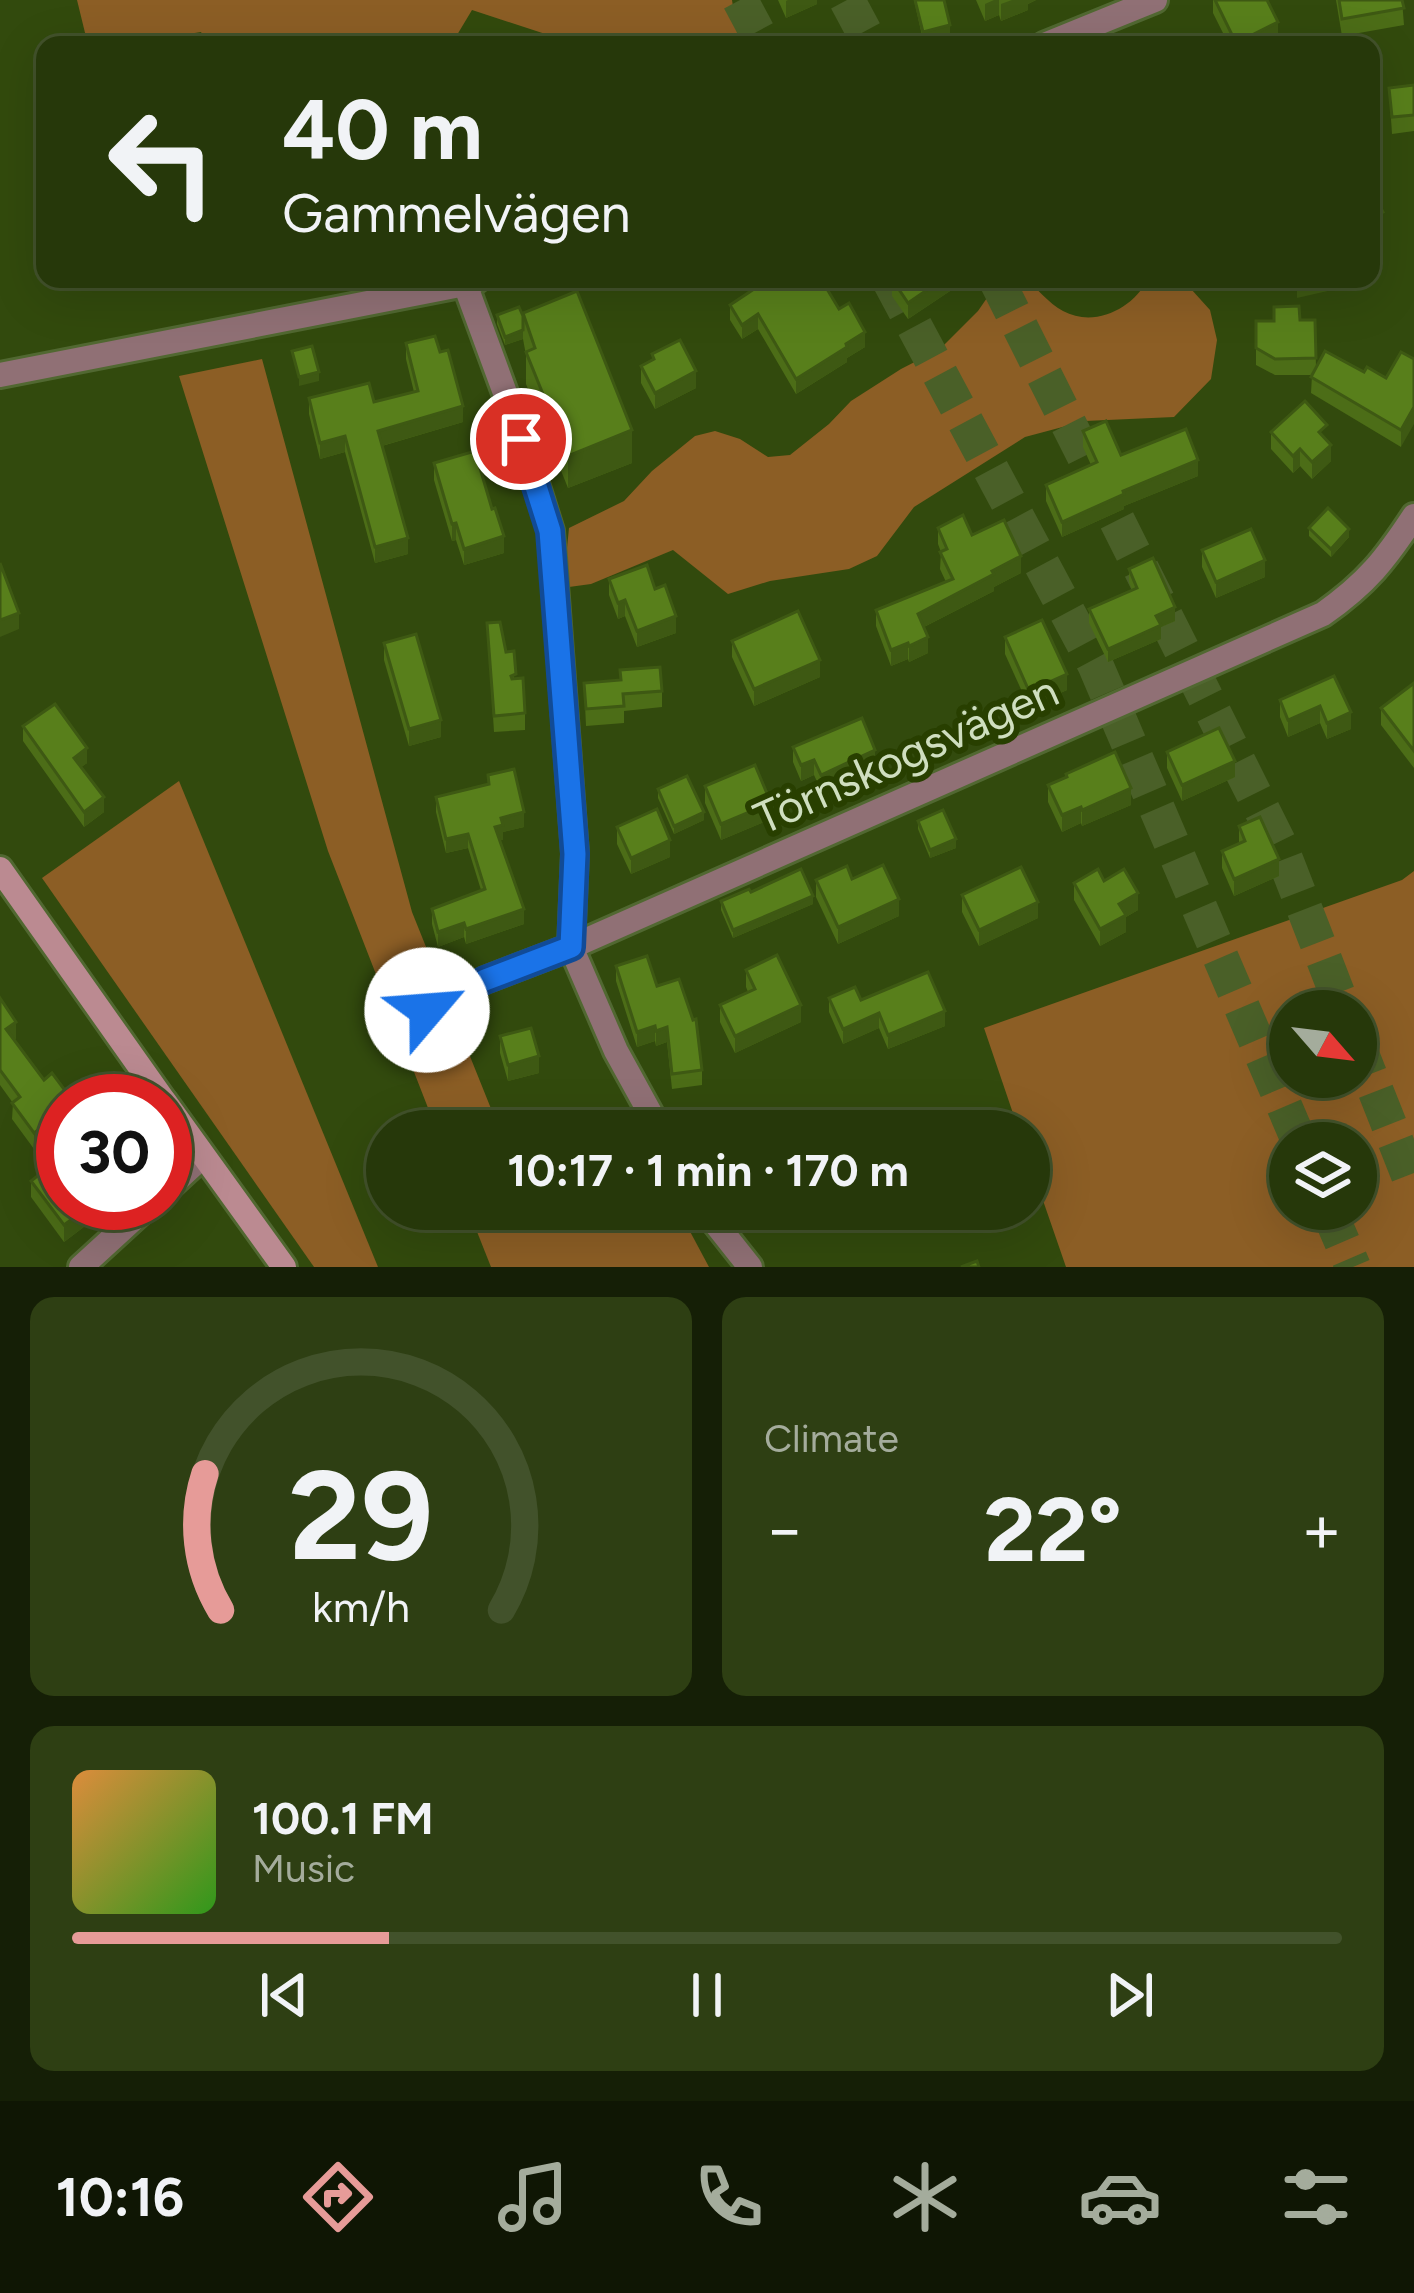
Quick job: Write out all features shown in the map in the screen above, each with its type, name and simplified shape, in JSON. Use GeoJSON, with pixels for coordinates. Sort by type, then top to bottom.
{"type":"FeatureCollection","features":[{"type":"Feature","properties":{"kind":"street"},"geometry":{"type":"LineString","coordinates":[[1067,36],[1155,0]]}},
{"type":"Feature","properties":{"kind":"street"},"geometry":{"type":"LineString","coordinates":[[0,375],[442,288]]}},
{"type":"Feature","properties":{"kind":"street"},"geometry":{"type":"LineString","coordinates":[[474,288],[550,531],[575,854],[571,947],[616,1051],[648,1110]]}},
{"type":"Feature","properties":{"kind":"street","name":"Törnskogsvägen"},"geometry":{"type":"LineString","coordinates":[[398,1024],[485,980],[571,947],[1323,614],[1358,590],[1414,516]]}},
{"type":"Feature","properties":{"kind":"street"},"geometry":{"type":"LineString","coordinates":[[0,869],[145,1074]]}},
{"type":"Feature","properties":{"kind":"street"},"geometry":{"type":"LineString","coordinates":[[192,1140],[284,1267]]}},
{"type":"Feature","properties":{"kind":"street"},"geometry":{"type":"LineString","coordinates":[[192,1166],[203,1156]]}},
{"type":"Feature","properties":{"kind":"street"},"geometry":{"type":"LineString","coordinates":[[81,1267],[122,1230]]}},
{"type":"Feature","properties":{"kind":"street"},"geometry":{"type":"LineString","coordinates":[[721,1230],[750,1267]]}},
{"type":"Feature","properties":{"kind":"shaded area"},"geometry":{"type":"Polygon","coordinates":[[[77,0],[732,0],[738,36],[551,36],[472,10],[456,36],[203,36],[201,32],[86,36],[77,0]]]}},
{"type":"Feature","properties":{"kind":"shaded area"},"geometry":{"type":"Polygon","coordinates":[[[994,288],[1034,288],[1063,311],[1087,317],[1123,307],[1142,288],[1190,288],[1210,310],[1217,340],[1211,379],[1174,417],[1085,421],[1025,437],[914,507],[877,556],[849,569],[770,581],[728,594],[673,550],[591,584],[569,587],[569,528],[624,501],[695,436],[715,431],[740,439],[768,457],[790,455],[851,401],[940,349],[994,288]]]}},
{"type":"Feature","properties":{"kind":"shaded area"},"geometry":{"type":"Polygon","coordinates":[[[262,359],[412,912],[492,1110],[429,1110],[328,851],[179,376],[262,359]]]}},
{"type":"Feature","properties":{"kind":"shaded area"},"geometry":{"type":"Polygon","coordinates":[[[179,781],[378,1267],[314,1267],[192,1093],[192,1074],[179,1074],[42,878],[179,781]]]}},
{"type":"Feature","properties":{"kind":"shaded area"},"geometry":{"type":"Polygon","coordinates":[[[1414,871],[1414,1267],[1066,1267],[1050,1221],[1050,1110],[1012,1110],[984,1028],[1402,880],[1414,871]]]}},
{"type":"Feature","properties":{"kind":"shaded area"},"geometry":{"type":"Polygon","coordinates":[[[476,1230],[689,1230],[709,1267],[491,1267],[476,1230]]]}},
{"type":"Feature","properties":{"kind":"building"},"geometry":{"type":"Polygon","coordinates":[[[915,0],[944,0],[950,25],[923,32],[915,0]]]}},
{"type":"Feature","properties":{"kind":"building"},"geometry":{"type":"Polygon","coordinates":[[[1215,0],[1267,0],[1278,22],[1250,36],[1233,36],[1215,0]]]}},
{"type":"Feature","properties":{"kind":"building"},"geometry":{"type":"Polygon","coordinates":[[[1339,0],[1402,0],[1404,8],[1342,19],[1339,0]]]}},
{"type":"Feature","properties":{"kind":"building"},"geometry":{"type":"Polygon","coordinates":[[[1414,85],[1414,115],[1392,117],[1389,88],[1414,85]]]}},
{"type":"Feature","properties":{"kind":"building"},"geometry":{"type":"Polygon","coordinates":[[[826,288],[839,309],[849,303],[865,332],[796,379],[758,314],[742,325],[730,305],[754,289],[826,288]]]}},
{"type":"Feature","properties":{"kind":"building"},"geometry":{"type":"Polygon","coordinates":[[[898,288],[930,288],[908,303],[898,288]]]}},
{"type":"Feature","properties":{"kind":"building"},"geometry":{"type":"Polygon","coordinates":[[[577,291],[632,430],[568,456],[526,352],[535,348],[523,313],[577,291]]]}},
{"type":"Feature","properties":{"kind":"building"},"geometry":{"type":"Polygon","coordinates":[[[1299,306],[1300,320],[1315,320],[1316,358],[1275,359],[1256,348],[1256,321],[1274,321],[1274,307],[1299,306]]]}},
{"type":"Feature","properties":{"kind":"building"},"geometry":{"type":"Polygon","coordinates":[[[519,307],[523,330],[505,337],[497,315],[519,307]]]}},
{"type":"Feature","properties":{"kind":"building"},"geometry":{"type":"Polygon","coordinates":[[[435,336],[440,352],[448,350],[463,406],[378,431],[408,538],[375,547],[345,436],[320,443],[309,398],[369,383],[374,402],[418,391],[406,343],[435,336]]]}},
{"type":"Feature","properties":{"kind":"building"},"geometry":{"type":"Polygon","coordinates":[[[680,340],[696,371],[655,393],[641,366],[654,359],[652,354],[680,340]]]}},
{"type":"Feature","properties":{"kind":"building"},"geometry":{"type":"Polygon","coordinates":[[[312,346],[319,372],[299,377],[292,351],[312,346]]]}},
{"type":"Feature","properties":{"kind":"building"},"geometry":{"type":"Polygon","coordinates":[[[1325,351],[1386,378],[1401,352],[1414,359],[1414,407],[1401,430],[1311,377],[1325,351]]]}},
{"type":"Feature","properties":{"kind":"building"},"geometry":{"type":"Polygon","coordinates":[[[1305,401],[1327,425],[1319,432],[1331,445],[1312,462],[1300,449],[1293,456],[1271,432],[1305,401]]]}},
{"type":"Feature","properties":{"kind":"building"},"geometry":{"type":"Polygon","coordinates":[[[1106,421],[1121,455],[1186,429],[1198,460],[1062,522],[1046,485],[1097,462],[1083,431],[1106,421]]]}},
{"type":"Feature","properties":{"kind":"building"},"geometry":{"type":"Polygon","coordinates":[[[475,451],[504,536],[464,549],[434,463],[475,451]]]}},
{"type":"Feature","properties":{"kind":"building"},"geometry":{"type":"Polygon","coordinates":[[[1328,508],[1349,529],[1331,549],[1309,528],[1328,508]]]}},
{"type":"Feature","properties":{"kind":"building"},"geometry":{"type":"Polygon","coordinates":[[[963,515],[972,535],[1004,520],[1021,556],[918,614],[928,637],[891,650],[876,610],[953,579],[940,552],[947,549],[938,528],[963,515]]]}},
{"type":"Feature","properties":{"kind":"building"},"geometry":{"type":"Polygon","coordinates":[[[1251,529],[1265,560],[1216,582],[1202,550],[1251,529]]]}},
{"type":"Feature","properties":{"kind":"building"},"geometry":{"type":"Polygon","coordinates":[[[1153,558],[1175,607],[1156,616],[1161,625],[1108,649],[1089,609],[1137,588],[1129,569],[1153,558]]]}},
{"type":"Feature","properties":{"kind":"building"},"geometry":{"type":"Polygon","coordinates":[[[0,563],[19,613],[0,620],[0,563]]]}},
{"type":"Feature","properties":{"kind":"building"},"geometry":{"type":"Polygon","coordinates":[[[647,565],[655,589],[665,585],[676,616],[637,631],[625,600],[618,603],[609,579],[647,565]]]}},
{"type":"Feature","properties":{"kind":"building"},"geometry":{"type":"Polygon","coordinates":[[[798,611],[820,660],[754,689],[732,641],[798,611]]]}},
{"type":"Feature","properties":{"kind":"building"},"geometry":{"type":"Polygon","coordinates":[[[1042,620],[1067,674],[1029,691],[1005,637],[1042,620]]]}},
{"type":"Feature","properties":{"kind":"building"},"geometry":{"type":"Polygon","coordinates":[[[500,622],[506,652],[514,651],[516,674],[512,679],[523,678],[525,713],[494,716],[487,623],[500,622]]]}},
{"type":"Feature","properties":{"kind":"building"},"geometry":{"type":"Polygon","coordinates":[[[416,634],[441,720],[409,729],[384,643],[416,634]]]}},
{"type":"Feature","properties":{"kind":"building"},"geometry":{"type":"Polygon","coordinates":[[[660,667],[662,691],[623,694],[624,706],[586,709],[584,683],[621,680],[620,670],[660,667]]]}},
{"type":"Feature","properties":{"kind":"building"},"geometry":{"type":"Polygon","coordinates":[[[1334,676],[1351,712],[1327,723],[1320,706],[1288,720],[1280,700],[1334,676]]]}},
{"type":"Feature","properties":{"kind":"building"},"geometry":{"type":"Polygon","coordinates":[[[1414,683],[1414,751],[1381,708],[1414,683]]]}},
{"type":"Feature","properties":{"kind":"building"},"geometry":{"type":"Polygon","coordinates":[[[55,704],[87,748],[74,758],[104,797],[84,812],[23,726],[55,704]]]}},
{"type":"Feature","properties":{"kind":"building"},"geometry":{"type":"Polygon","coordinates":[[[862,718],[875,750],[821,775],[814,760],[801,765],[793,747],[862,718]]]}},
{"type":"Feature","properties":{"kind":"building"},"geometry":{"type":"Polygon","coordinates":[[[1219,728],[1235,761],[1182,785],[1167,752],[1219,728]]]}},
{"type":"Feature","properties":{"kind":"building"},"geometry":{"type":"Polygon","coordinates":[[[1115,752],[1131,788],[1062,815],[1048,785],[1115,752]]]}},
{"type":"Feature","properties":{"kind":"building"},"geometry":{"type":"Polygon","coordinates":[[[755,765],[771,803],[721,824],[705,786],[755,765]]]}},
{"type":"Feature","properties":{"kind":"building"},"geometry":{"type":"Polygon","coordinates":[[[514,769],[524,812],[501,818],[503,825],[495,827],[524,909],[466,929],[464,923],[438,932],[432,909],[485,889],[468,834],[446,839],[436,797],[489,784],[488,775],[514,769]]]}},
{"type":"Feature","properties":{"kind":"building"},"geometry":{"type":"Polygon","coordinates":[[[687,776],[704,812],[674,826],[658,789],[687,776]]]}},
{"type":"Feature","properties":{"kind":"building"},"geometry":{"type":"Polygon","coordinates":[[[657,809],[670,840],[631,858],[617,827],[657,809]]]}},
{"type":"Feature","properties":{"kind":"building"},"geometry":{"type":"Polygon","coordinates":[[[943,810],[956,839],[930,850],[918,821],[943,810]]]}},
{"type":"Feature","properties":{"kind":"building"},"geometry":{"type":"Polygon","coordinates":[[[1260,817],[1279,859],[1234,879],[1222,851],[1245,841],[1239,826],[1260,817]]]}},
{"type":"Feature","properties":{"kind":"building"},"geometry":{"type":"Polygon","coordinates":[[[883,865],[899,899],[838,927],[816,880],[847,866],[852,879],[883,865]]]}},
{"type":"Feature","properties":{"kind":"building"},"geometry":{"type":"Polygon","coordinates":[[[1021,867],[1038,902],[979,930],[962,895],[1021,867]]]}},
{"type":"Feature","properties":{"kind":"building"},"geometry":{"type":"Polygon","coordinates":[[[801,869],[813,896],[733,930],[721,901],[801,869]]]}},
{"type":"Feature","properties":{"kind":"building"},"geometry":{"type":"Polygon","coordinates":[[[1098,869],[1104,881],[1124,869],[1138,893],[1119,904],[1126,915],[1100,929],[1074,883],[1098,869]]]}},
{"type":"Feature","properties":{"kind":"building"},"geometry":{"type":"Polygon","coordinates":[[[777,955],[801,1005],[735,1036],[720,1005],[755,989],[746,970],[777,955]]]}},
{"type":"Feature","properties":{"kind":"building"},"geometry":{"type":"Polygon","coordinates":[[[647,956],[657,986],[679,979],[696,1019],[702,1070],[672,1074],[667,1027],[637,1032],[616,966],[647,956]]]}},
{"type":"Feature","properties":{"kind":"building"},"geometry":{"type":"Polygon","coordinates":[[[928,972],[945,1011],[888,1035],[879,1013],[843,1029],[829,998],[855,987],[861,1000],[928,972]]]}},
{"type":"Feature","properties":{"kind":"building"},"geometry":{"type":"Polygon","coordinates":[[[0,998],[16,1022],[6,1029],[40,1074],[34,1133],[12,1103],[20,1097],[0,1070],[0,998]]]}},
{"type":"Feature","properties":{"kind":"building"},"geometry":{"type":"Polygon","coordinates":[[[531,1028],[539,1056],[508,1065],[500,1036],[531,1028]]]}},
{"type":"Feature","properties":{"kind":"tunnel"},"geometry":{"type":"LineString","coordinates":[[740,0],[759,36]]}},
{"type":"Feature","properties":{"kind":"tunnel"},"geometry":{"type":"LineString","coordinates":[[847,0],[866,36]]}},
{"type":"Feature","properties":{"kind":"tunnel"},"geometry":{"type":"LineString","coordinates":[[894,288],[1095,664],[1291,1122]]}},
{"type":"Feature","properties":{"kind":"tunnel"},"geometry":{"type":"LineString","coordinates":[[1001,288],[1280,846],[1336,990]]}},
{"type":"Feature","properties":{"kind":"tunnel"},"geometry":{"type":"LineString","coordinates":[[1377,1094],[1414,1188]]}},
{"type":"Feature","properties":{"kind":"tunnel"},"geometry":{"type":"LineString","coordinates":[[1337,1230],[1353,1267]]}},
{"type":"Feature","properties":{"kind":"route"},"geometry":{"type":"LineString","coordinates":[[427,1010],[485,980],[571,947],[575,854],[550,531],[521,439]]}}]}
